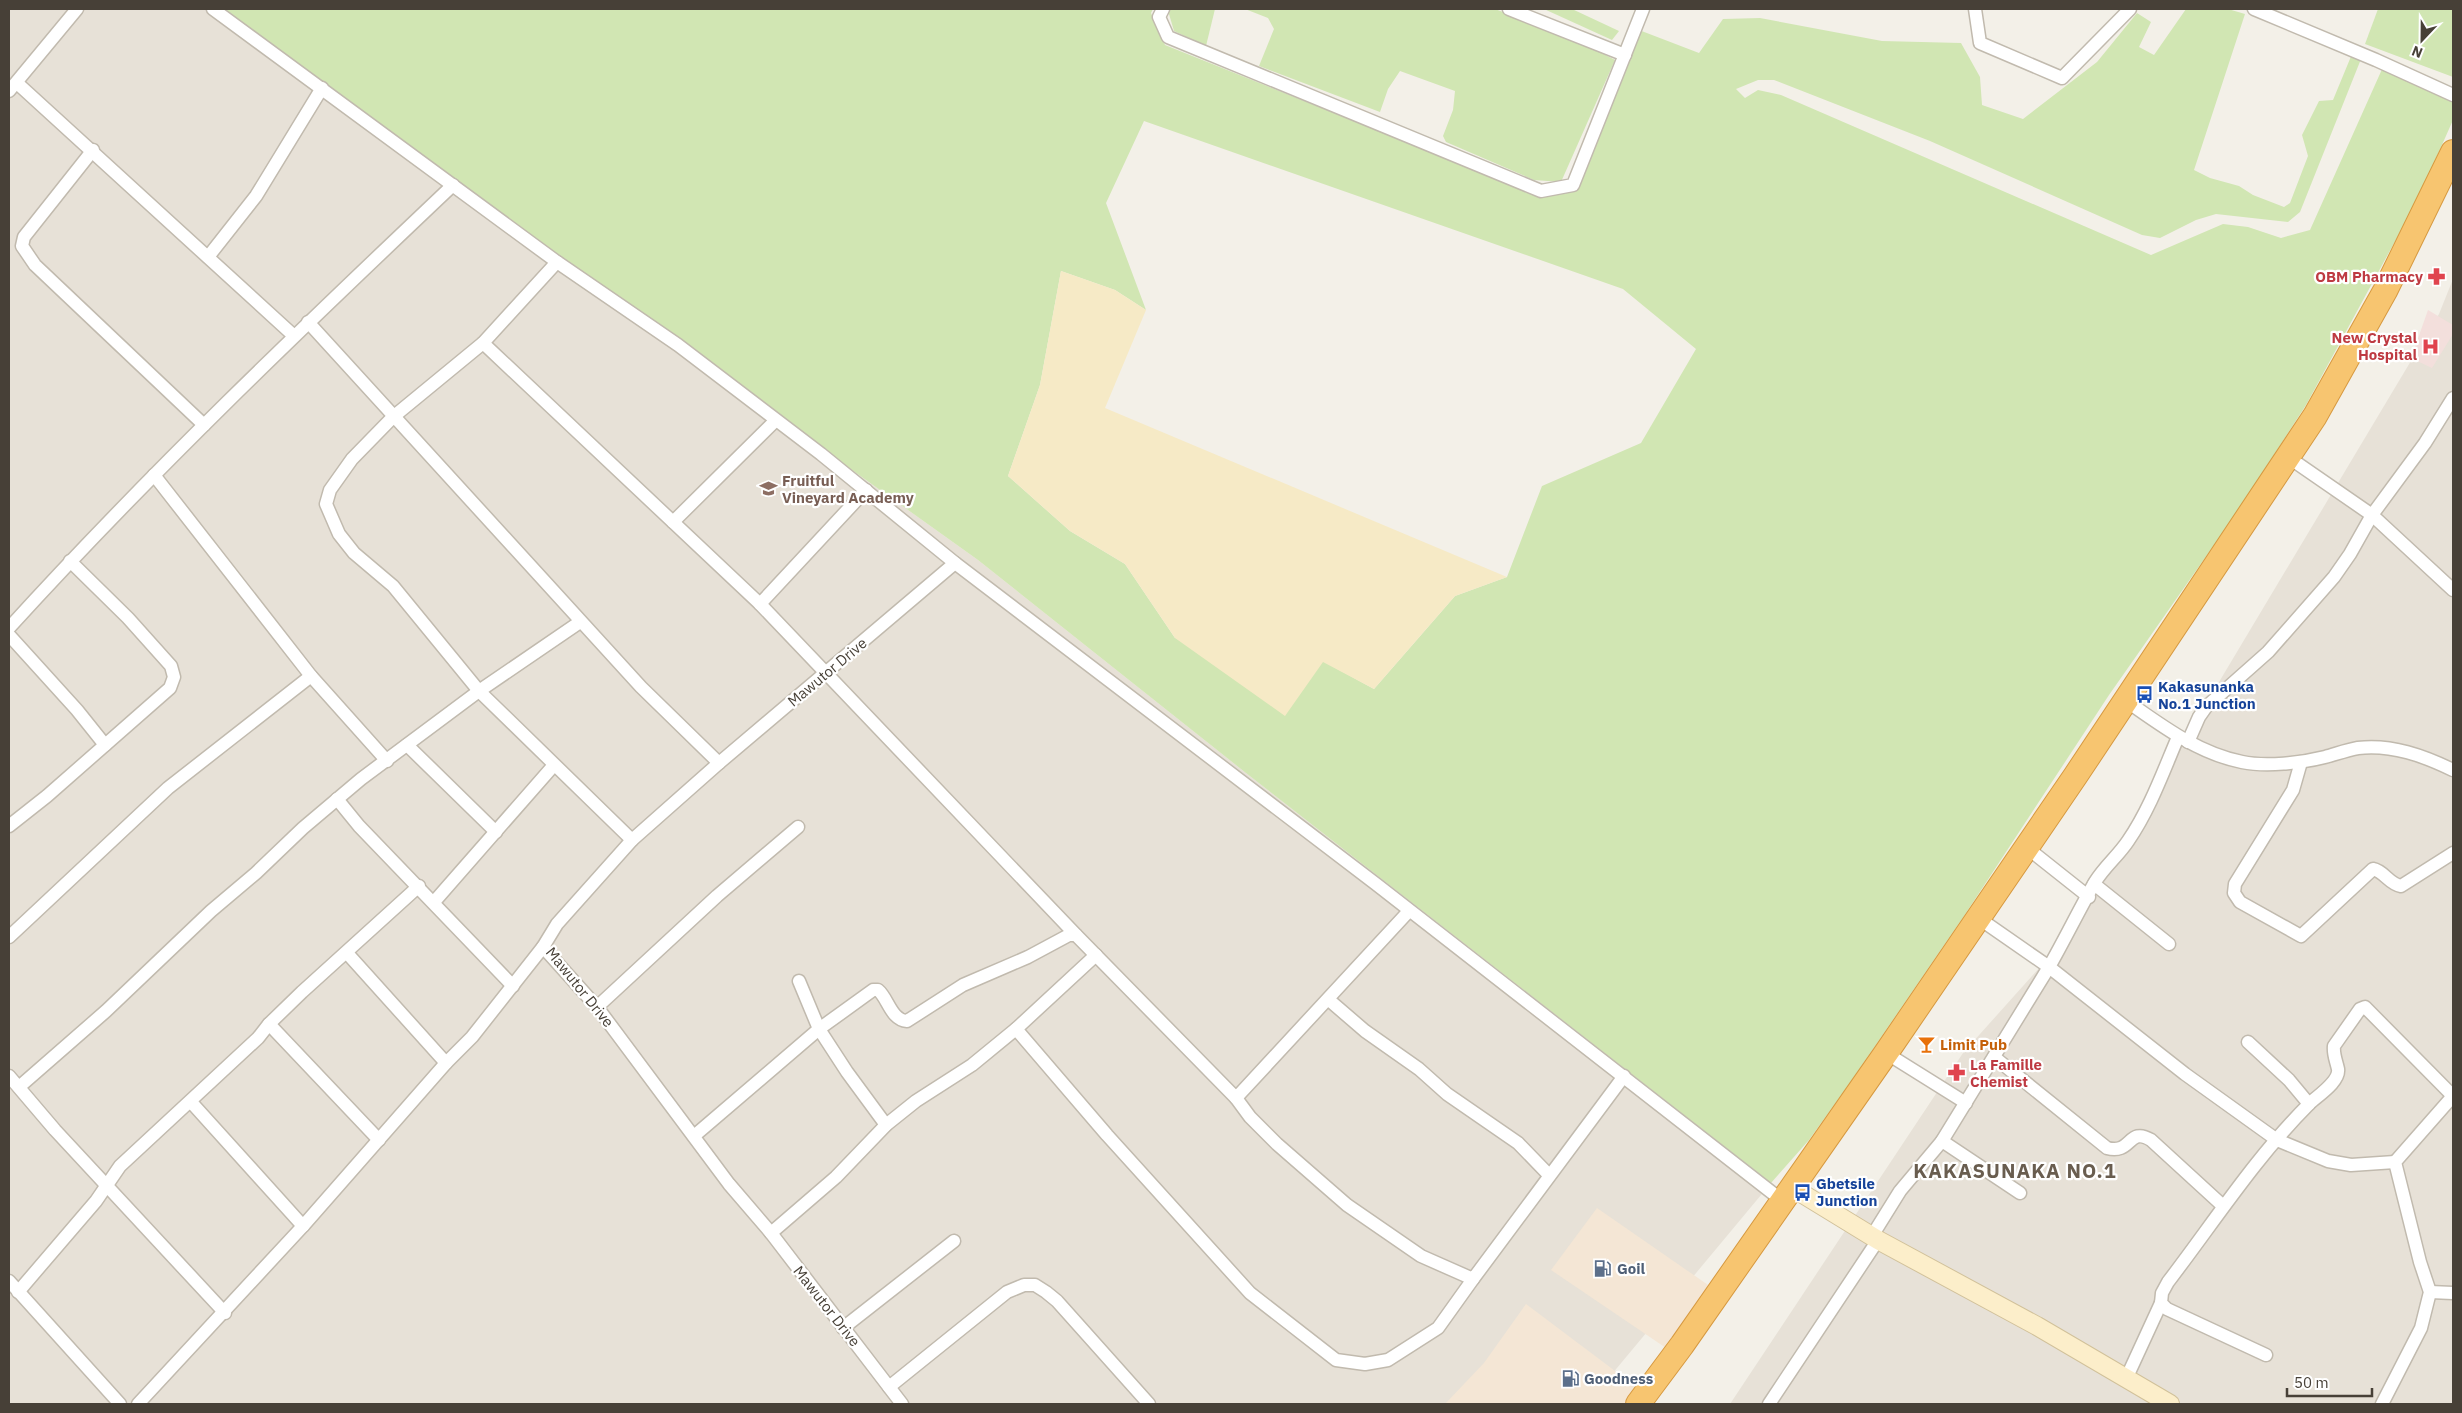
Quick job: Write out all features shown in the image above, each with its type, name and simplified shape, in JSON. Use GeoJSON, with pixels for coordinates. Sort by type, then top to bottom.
{"type":"FeatureCollection","features":[{"type":"Feature","properties":{"kind":"highway"},"geometry":{"type":"LineString","coordinates":[[1638,1404],[1676,1355],[1789,1195],[2026,847],[2315,416],[2385,291],[2453,152]]}},
{"type":"Feature","properties":{"kind":"street"},"geometry":{"type":"LineString","coordinates":[[77,9],[13,87],[93,150],[293,335]]}},
{"type":"Feature","properties":{"kind":"street"},"geometry":{"type":"LineString","coordinates":[[213,9],[557,262],[678,345],[866,490],[955,563],[1624,1076],[1789,1195],[1875,1238],[2037,1326],[2170,1404]]}},
{"type":"Feature","properties":{"kind":"street"},"geometry":{"type":"LineString","coordinates":[[1163,9],[1159,17],[1168,38],[1541,191],[1573,185],[1644,9]]}},
{"type":"Feature","properties":{"kind":"street"},"geometry":{"type":"LineString","coordinates":[[1509,9],[1625,55]]}},
{"type":"Feature","properties":{"kind":"street"},"geometry":{"type":"LineString","coordinates":[[1975,9],[1980,43],[2062,78],[2130,9]]}},
{"type":"Feature","properties":{"kind":"street"},"geometry":{"type":"LineString","coordinates":[[2254,9],[2376,60],[2453,95]]}},
{"type":"Feature","properties":{"kind":"street"},"geometry":{"type":"LineString","coordinates":[[208,257],[256,196],[322,88]]}},
{"type":"Feature","properties":{"kind":"street"},"geometry":{"type":"LineString","coordinates":[[93,150],[24,237],[22,246],[35,265],[204,425]]}},
{"type":"Feature","properties":{"kind":"street"},"geometry":{"type":"LineString","coordinates":[[9,628],[70,561],[293,335],[453,185]]}},
{"type":"Feature","properties":{"kind":"street"},"geometry":{"type":"LineString","coordinates":[[557,262],[484,343],[393,417],[352,459],[330,490],[326,504],[339,534],[354,554],[392,586],[479,690],[632,840]]}},
{"type":"Feature","properties":{"kind":"street"},"geometry":{"type":"LineString","coordinates":[[308,322],[393,417],[498,529],[580,622],[641,687],[719,763]]}},
{"type":"Feature","properties":{"kind":"street"},"geometry":{"type":"LineString","coordinates":[[484,343],[760,604],[1076,935],[1236,1098],[1250,1118],[1277,1144],[1347,1205],[1421,1256],[1472,1279]]}},
{"type":"Feature","properties":{"kind":"street"},"geometry":{"type":"LineString","coordinates":[[1770,1404],[1875,1238],[1900,1192],[1942,1140],[1966,1103],[2049,967],[2089,897],[2094,884],[2109,861],[2128,842],[2183,739],[2206,707],[2268,652],[2334,577],[2350,554],[2372,515],[2424,444],[2453,398]]}},
{"type":"Feature","properties":{"kind":"street"},"geometry":{"type":"LineString","coordinates":[[673,522],[775,421]]}},
{"type":"Feature","properties":{"kind":"street"},"geometry":{"type":"LineString","coordinates":[[2288,456],[2372,515],[2453,590]]}},
{"type":"Feature","properties":{"kind":"street"},"geometry":{"type":"LineString","coordinates":[[154,475],[311,676],[387,761]]}},
{"type":"Feature","properties":{"kind":"street"},"geometry":{"type":"LineString","coordinates":[[760,604],[866,490]]}},
{"type":"Feature","properties":{"kind":"street"},"geometry":{"type":"LineString","coordinates":[[9,826],[47,796],[170,688],[174,677],[171,666],[128,618],[70,561]]}},
{"type":"Feature","properties":{"kind":"street","name":"Mawutor Drive"},"geometry":{"type":"LineString","coordinates":[[902,1404],[771,1233],[730,1184],[597,1007],[543,947],[557,924],[632,840],[719,763],[955,563]]}},
{"type":"Feature","properties":{"kind":"street"},"geometry":{"type":"LineString","coordinates":[[19,1087],[106,1012],[211,911],[337,799],[479,690],[580,622]]}},
{"type":"Feature","properties":{"kind":"street"},"geometry":{"type":"LineString","coordinates":[[9,636],[77,710],[105,745]]}},
{"type":"Feature","properties":{"kind":"street"},"geometry":{"type":"LineString","coordinates":[[9,937],[168,788],[311,676]]}},
{"type":"Feature","properties":{"kind":"street"},"geometry":{"type":"LineString","coordinates":[[2125,700],[2183,739],[2204,750],[2243,762],[2301,762],[2357,748],[2377,747],[2425,757],[2453,770]]}},
{"type":"Feature","properties":{"kind":"street"},"geometry":{"type":"LineString","coordinates":[[407,745],[496,832]]}},
{"type":"Feature","properties":{"kind":"street"},"geometry":{"type":"LineString","coordinates":[[2301,762],[2293,790],[2235,884],[2234,893],[2240,902],[2300,936],[2373,870],[2379,871],[2395,885],[2401,886],[2453,853]]}},
{"type":"Feature","properties":{"kind":"street"},"geometry":{"type":"LineString","coordinates":[[434,902],[554,765]]}},
{"type":"Feature","properties":{"kind":"street"},"geometry":{"type":"LineString","coordinates":[[337,799],[359,826],[513,986]]}},
{"type":"Feature","properties":{"kind":"street"},"geometry":{"type":"LineString","coordinates":[[597,1007],[717,896],[798,827]]}},
{"type":"Feature","properties":{"kind":"street"},"geometry":{"type":"LineString","coordinates":[[2026,847],[2089,897]]}},
{"type":"Feature","properties":{"kind":"street"},"geometry":{"type":"LineString","coordinates":[[2094,884],[2169,944]]}},
{"type":"Feature","properties":{"kind":"street"},"geometry":{"type":"LineString","coordinates":[[18,1292],[82,1218],[108,1185],[120,1166],[418,886]]}},
{"type":"Feature","properties":{"kind":"street"},"geometry":{"type":"LineString","coordinates":[[1236,1098],[1329,1000],[1409,910]]}},
{"type":"Feature","properties":{"kind":"street"},"geometry":{"type":"LineString","coordinates":[[1977,917],[2049,967],[2192,1080],[2277,1140],[2328,1161],[2351,1165],[2395,1162],[2453,1096],[2364,1008],[2360,1009],[2334,1046],[2333,1052],[2338,1071],[2336,1079],[2291,1122],[2277,1140],[2222,1205],[2168,1282],[2162,1293],[2161,1303],[2126,1379]]}},
{"type":"Feature","properties":{"kind":"street"},"geometry":{"type":"LineString","coordinates":[[694,1136],[819,1029],[873,990],[878,990],[883,994],[895,1016],[907,1021],[963,985],[1028,957],[1069,935],[1076,935]]}},
{"type":"Feature","properties":{"kind":"street"},"geometry":{"type":"LineString","coordinates":[[138,1404],[225,1313],[446,1063],[472,1037],[543,947]]}},
{"type":"Feature","properties":{"kind":"street"},"geometry":{"type":"LineString","coordinates":[[347,953],[446,1063]]}},
{"type":"Feature","properties":{"kind":"street"},"geometry":{"type":"LineString","coordinates":[[771,1233],[836,1177],[886,1125],[916,1101],[972,1064],[1016,1029],[1096,955]]}},
{"type":"Feature","properties":{"kind":"street"},"geometry":{"type":"LineString","coordinates":[[799,981],[819,1029],[847,1072],[886,1125]]}},
{"type":"Feature","properties":{"kind":"street"},"geometry":{"type":"LineString","coordinates":[[1329,1000],[1365,1032],[1419,1069],[1448,1094],[1518,1143],[1549,1175]]}},
{"type":"Feature","properties":{"kind":"street"},"geometry":{"type":"LineString","coordinates":[[269,1024],[379,1140]]}},
{"type":"Feature","properties":{"kind":"street"},"geometry":{"type":"LineString","coordinates":[[1016,1029],[1107,1135],[1250,1293],[1336,1360],[1365,1364],[1388,1360],[1438,1328],[1472,1279],[1624,1076]]}},
{"type":"Feature","properties":{"kind":"street"},"geometry":{"type":"LineString","coordinates":[[2248,1042],[2289,1080],[2309,1104]]}},
{"type":"Feature","properties":{"kind":"street"},"geometry":{"type":"LineString","coordinates":[[1886,1053],[1966,1103]]}},
{"type":"Feature","properties":{"kind":"street"},"geometry":{"type":"LineString","coordinates":[[1994,1057],[2107,1148],[2115,1151],[2125,1147],[2135,1136],[2142,1134],[2222,1205]]}},
{"type":"Feature","properties":{"kind":"street"},"geometry":{"type":"LineString","coordinates":[[9,1076],[55,1130],[225,1313]]}},
{"type":"Feature","properties":{"kind":"street"},"geometry":{"type":"LineString","coordinates":[[190,1102],[303,1226]]}},
{"type":"Feature","properties":{"kind":"street"},"geometry":{"type":"LineString","coordinates":[[1942,1140],[2020,1193]]}},
{"type":"Feature","properties":{"kind":"street"},"geometry":{"type":"LineString","coordinates":[[2382,1404],[2420,1328],[2430,1292],[2395,1162]]}},
{"type":"Feature","properties":{"kind":"street"},"geometry":{"type":"LineString","coordinates":[[843,1328],[954,1241]]}},
{"type":"Feature","properties":{"kind":"street"},"geometry":{"type":"LineString","coordinates":[[9,1281],[111,1401]]}},
{"type":"Feature","properties":{"kind":"street"},"geometry":{"type":"LineString","coordinates":[[889,1387],[1007,1292],[1024,1285],[1034,1285],[1057,1301],[1149,1404]]}},
{"type":"Feature","properties":{"kind":"street"},"geometry":{"type":"LineString","coordinates":[[2430,1292],[2453,1293]]}},
{"type":"Feature","properties":{"kind":"street"},"geometry":{"type":"LineString","coordinates":[[2161,1303],[2175,1313],[2266,1354]]}},
{"type":"Feature","properties":{"kind":"shaded area"},"geometry":{"type":"Polygon","coordinates":[[[9,9],[207,9],[978,560],[1246,773],[1771,1183],[1587,1404],[9,1404],[9,9]]]}},
{"type":"Feature","properties":{"kind":"shaded area"},"geometry":{"type":"Polygon","coordinates":[[[2453,279],[2453,1404],[1730,1404],[1963,1053],[2066,938],[2439,314],[2453,279]]]}},
{"type":"Feature","properties":{"kind":"shaded area","name":"New Crystal Hospital"},"geometry":{"type":"Polygon","coordinates":[[[2428,310],[2453,325],[2453,334],[2432,368],[2411,358],[2428,310]]]}},
{"type":"Feature","properties":{"kind":"shaded area"},"geometry":{"type":"Polygon","coordinates":[[[1597,1208],[1711,1287],[1669,1350],[1551,1270],[1597,1208]]]}},
{"type":"Feature","properties":{"kind":"shaded area"},"geometry":{"type":"Polygon","coordinates":[[[1526,1304],[1639,1389],[1628,1404],[1445,1404],[1484,1363],[1526,1304]]]}},
{"type":"Feature","properties":{"kind":"green space"},"geometry":{"type":"Polygon","coordinates":[[[207,9],[1153,9],[1151,13],[1165,45],[1536,194],[1565,194],[1582,180],[1639,30],[1699,53],[1723,19],[1760,18],[1882,41],[1961,43],[1980,77],[1982,105],[2023,119],[2097,62],[2137,13],[2151,22],[2139,47],[2154,55],[2186,9],[2228,9],[2245,14],[2194,170],[2210,178],[2239,186],[2253,195],[2284,207],[2290,203],[2308,156],[2302,135],[2319,101],[2333,100],[2352,54],[2361,59],[2300,212],[2288,222],[2216,214],[2196,220],[2160,238],[2142,235],[1930,141],[1774,80],[1758,80],[1736,89],[1745,98],[1758,90],[1781,95],[2151,255],[2223,224],[2248,227],[2281,238],[2310,230],[2383,67],[2453,99],[2453,120],[2418,199],[2306,405],[2235,515],[2109,695],[1964,916],[1849,1084],[1809,1140],[1771,1183],[1246,773],[978,560],[207,9]],[[1144,121],[1106,203],[1146,310],[1115,290],[1061,271],[1040,385],[1008,476],[1070,531],[1125,564],[1175,638],[1323,661],[1374,689],[1455,596],[1507,577],[1542,486],[1641,443],[1696,349],[1623,289],[1144,121]]]}},
{"type":"Feature","properties":{"kind":"green space"},"geometry":{"type":"Polygon","coordinates":[[[1170,9],[1215,9],[1206,46],[1174,31],[1169,14],[1170,9]]]}},
{"type":"Feature","properties":{"kind":"green space"},"geometry":{"type":"Polygon","coordinates":[[[1245,9],[1495,9],[1577,40],[1615,60],[1561,182],[1534,180],[1446,142],[1443,136],[1453,110],[1455,91],[1400,71],[1388,89],[1380,112],[1259,66],[1274,29],[1268,18],[1245,9]]]}},
{"type":"Feature","properties":{"kind":"green space"},"geometry":{"type":"Polygon","coordinates":[[[1544,9],[1572,9],[1619,31],[1612,40],[1544,9]]]}},
{"type":"Feature","properties":{"kind":"green space"},"geometry":{"type":"Polygon","coordinates":[[[2378,9],[2453,9],[2453,77],[2365,44],[2378,9]]]}},
{"type":"Feature","properties":{"kind":"sand"},"geometry":{"type":"Polygon","coordinates":[[[1061,271],[1115,290],[1146,310],[1105,408],[1507,577],[1455,596],[1374,689],[1323,662],[1285,716],[1175,638],[1125,564],[1070,531],[1008,476],[1040,385],[1061,271]]]}},
{"type":"Feature","properties":{"kind":"place","name":"OBM Pharmacy"},"geometry":{"type":"Point","coordinates":[2437,276]}},
{"type":"Feature","properties":{"kind":"place","name":"New Crystal Hospital"},"geometry":{"type":"Point","coordinates":[2431,346]}},
{"type":"Feature","properties":{"kind":"place","name":"Fruitful Vineyard Academy"},"geometry":{"type":"Point","coordinates":[768,489]}},
{"type":"Feature","properties":{"kind":"place","name":"Kakasunanka No.1 Junction"},"geometry":{"type":"Point","coordinates":[2144,695]}},
{"type":"Feature","properties":{"kind":"place","name":"Limit Pub"},"geometry":{"type":"Point","coordinates":[1926,1044]}},
{"type":"Feature","properties":{"kind":"place","name":"La Famille Chemist"},"geometry":{"type":"Point","coordinates":[1956,1073]}},
{"type":"Feature","properties":{"kind":"place","name":"Gbetsile Junction"},"geometry":{"type":"Point","coordinates":[1802,1192]}},
{"type":"Feature","properties":{"kind":"place","name":"Goil"},"geometry":{"type":"Point","coordinates":[1603,1268]}},
{"type":"Feature","properties":{"kind":"place","name":"Goodness"},"geometry":{"type":"Point","coordinates":[1570,1378]}},
{"type":"Feature","properties":{"kind":"district","name":"KAKASUNAKA NO.1"},"geometry":{"type":"Point","coordinates":[2015,1170]}}]}
